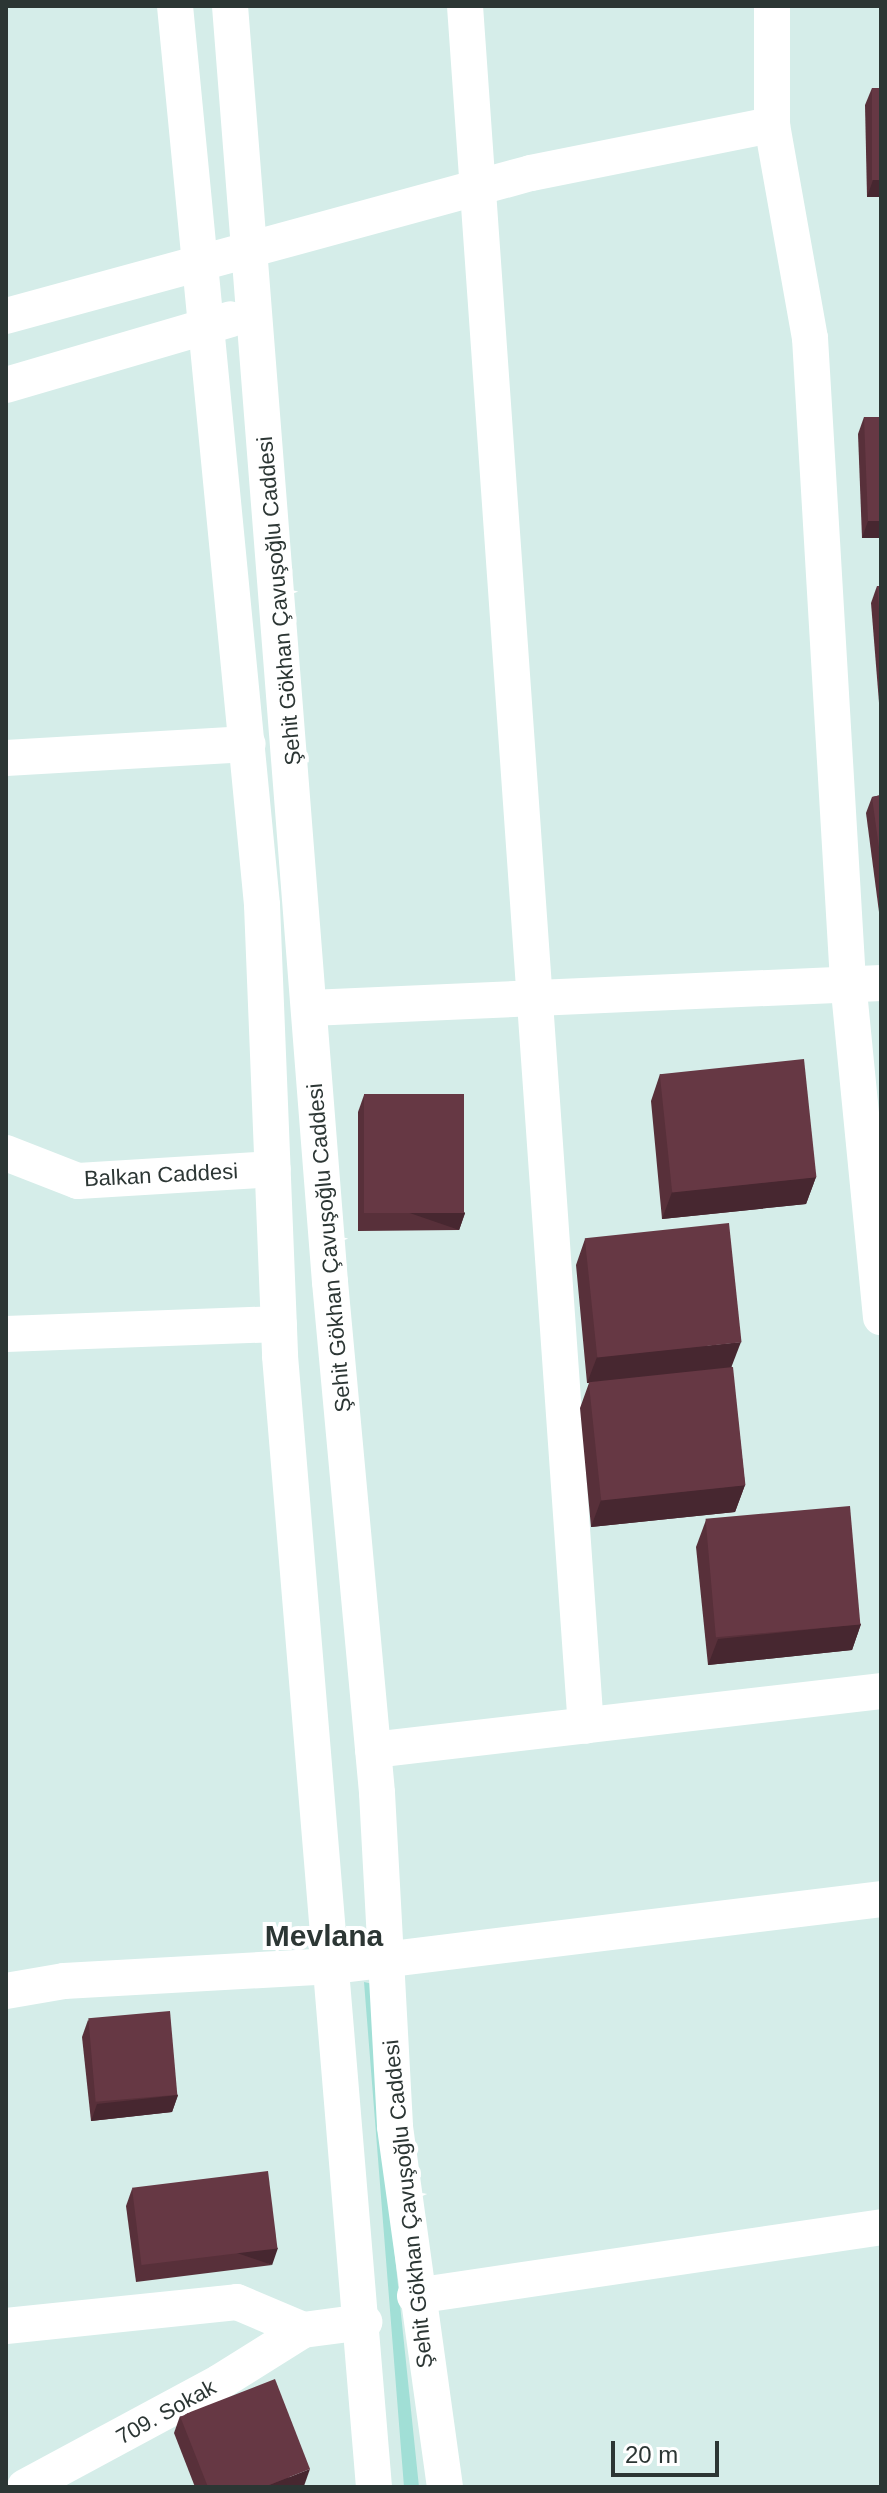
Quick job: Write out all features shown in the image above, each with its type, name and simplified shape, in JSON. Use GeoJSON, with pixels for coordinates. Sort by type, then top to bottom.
{"type":"FeatureCollection","features":[{"type":"Feature","properties":{"kind":"street"},"geometry":{"type":"LineString","coordinates":[[175,6],[262,905],[279,1324],[364,2322],[374,2487]]}},
{"type":"Feature","properties":{"kind":"street","name":"Şehit Gökhan Çavuşoğlu Caddesi"},"geometry":{"type":"LineString","coordinates":[[230,6],[373,1750],[395,2127],[415,2296],[445,2487]]}},
{"type":"Feature","properties":{"kind":"street"},"geometry":{"type":"LineString","coordinates":[[465,6],[480,188],[531,997],[586,1726]]}},
{"type":"Feature","properties":{"kind":"street"},"geometry":{"type":"LineString","coordinates":[[772,6],[772,125],[810,338],[864,982],[881,1317]]}},
{"type":"Feature","properties":{"kind":"street"},"geometry":{"type":"LineString","coordinates":[[6,316],[201,260],[251,252],[480,188],[772,125]]}},
{"type":"Feature","properties":{"kind":"street"},"geometry":{"type":"LineString","coordinates":[[6,385],[256,313]]}},
{"type":"Feature","properties":{"kind":"street"},"geometry":{"type":"LineString","coordinates":[[6,758],[248,744]]}},
{"type":"Feature","properties":{"kind":"street"},"geometry":{"type":"LineString","coordinates":[[310,1008],[864,982]]}},
{"type":"Feature","properties":{"kind":"street","name":"Balkan Caddesi"},"geometry":{"type":"LineString","coordinates":[[6,1153],[78,1181],[273,1169]]}},
{"type":"Feature","properties":{"kind":"street"},"geometry":{"type":"LineString","coordinates":[[6,1334],[279,1324]]}},
{"type":"Feature","properties":{"kind":"street"},"geometry":{"type":"LineString","coordinates":[[373,1750],[881,1691]]}},
{"type":"Feature","properties":{"kind":"street"},"geometry":{"type":"LineString","coordinates":[[6,1991],[64,1981],[334,1966],[384,1957],[881,1899]]}},
{"type":"Feature","properties":{"kind":"street"},"geometry":{"type":"LineString","coordinates":[[415,2296],[881,2227]]}},
{"type":"Feature","properties":{"kind":"street"},"geometry":{"type":"LineString","coordinates":[[6,2326],[237,2302],[303,2330],[364,2322]]}},
{"type":"Feature","properties":{"kind":"street","name":"709. Sokak"},"geometry":{"type":"LineString","coordinates":[[25,2487],[220,2382],[303,2330]]}},
{"type":"Feature","properties":{"kind":"shaded area"},"geometry":{"type":"Polygon","coordinates":[[[364,1982],[373,1984],[375,2064],[419,2487],[404,2487],[364,1982]]]}},
{"type":"Feature","properties":{"kind":"building"},"geometry":{"type":"Polygon","coordinates":[[[872,88],[881,88],[881,180],[872,180],[872,88]]]}},
{"type":"Feature","properties":{"kind":"building"},"geometry":{"type":"Polygon","coordinates":[[[864,417],[881,417],[881,521],[868,521],[864,417]]]}},
{"type":"Feature","properties":{"kind":"building"},"geometry":{"type":"Polygon","coordinates":[[[877,586],[881,586],[881,632],[877,586]]]}},
{"type":"Feature","properties":{"kind":"building"},"geometry":{"type":"Polygon","coordinates":[[[881,795],[881,862],[872,797],[881,795]]]}},
{"type":"Feature","properties":{"kind":"building"},"geometry":{"type":"Polygon","coordinates":[[[804,1059],[816,1177],[672,1193],[660,1074],[804,1059]]]}},
{"type":"Feature","properties":{"kind":"building"},"geometry":{"type":"Polygon","coordinates":[[[364,1094],[464,1094],[464,1213],[364,1213],[364,1094]]]}},
{"type":"Feature","properties":{"kind":"building"},"geometry":{"type":"Polygon","coordinates":[[[729,1223],[742,1342],[597,1357],[585,1238],[729,1223]]]}},
{"type":"Feature","properties":{"kind":"building"},"geometry":{"type":"Polygon","coordinates":[[[733,1367],[745,1485],[601,1501],[589,1382],[733,1367]]]}},
{"type":"Feature","properties":{"kind":"building"},"geometry":{"type":"Polygon","coordinates":[[[850,1506],[860,1625],[716,1637],[706,1519],[850,1506]]]}},
{"type":"Feature","properties":{"kind":"building"},"geometry":{"type":"Polygon","coordinates":[[[170,2011],[177,2095],[96,2102],[88,2018],[170,2011]]]}},
{"type":"Feature","properties":{"kind":"building"},"geometry":{"type":"Polygon","coordinates":[[[268,2171],[278,2248],[142,2265],[132,2188],[268,2171]]]}},
{"type":"Feature","properties":{"kind":"building"},"geometry":{"type":"Polygon","coordinates":[[[275,2379],[310,2469],[264,2487],[208,2487],[180,2416],[275,2379]]]}},
{"type":"Feature","properties":{"kind":"district","name":"Mevlana"},"geometry":{"type":"Point","coordinates":[324,1936]}}]}
